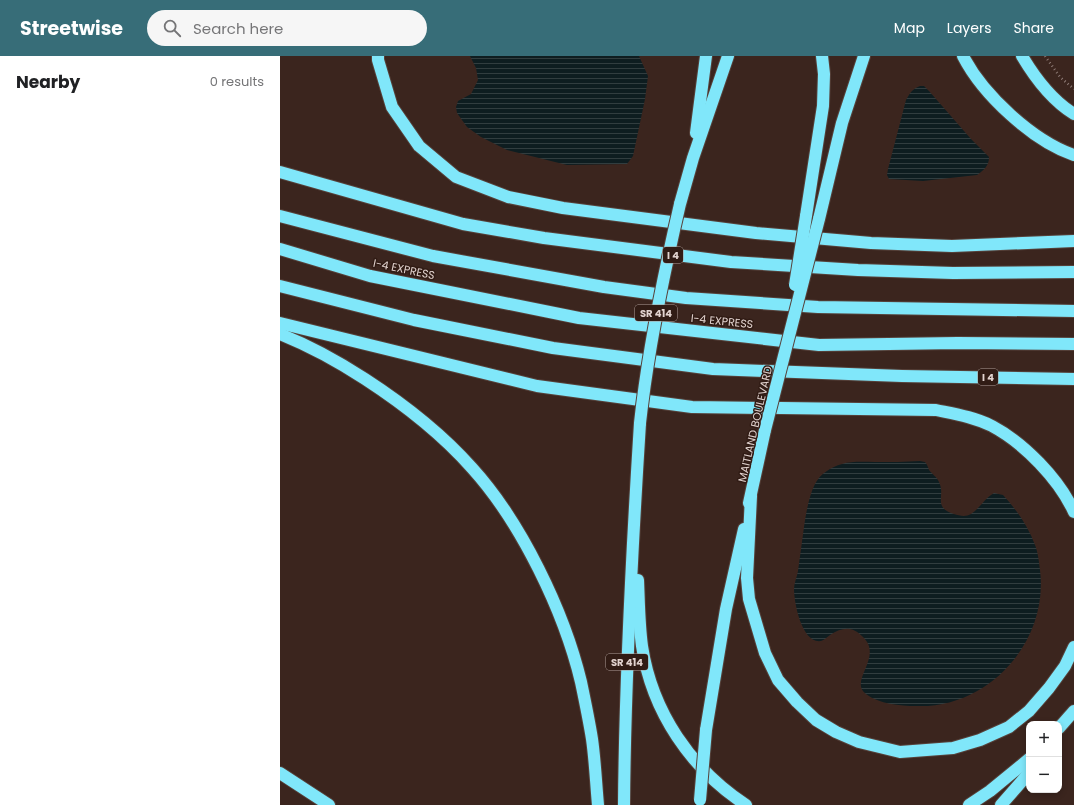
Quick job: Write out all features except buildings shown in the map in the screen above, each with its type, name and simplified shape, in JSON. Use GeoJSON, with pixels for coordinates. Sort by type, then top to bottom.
{"type":"FeatureCollection","features":[{"type":"Feature","properties":{"kind":"highway"},"geometry":{"type":"LineString","coordinates":[[378,56],[392,106],[419,146],[456,177],[508,197],[563,208],[756,233],[871,243],[952,246],[1074,241]]}},
{"type":"Feature","properties":{"kind":"highway"},"geometry":{"type":"LineString","coordinates":[[693,158],[706,56]]}},
{"type":"Feature","properties":{"kind":"highway","name":"SR 414"},"geometry":{"type":"LineString","coordinates":[[624,805],[625,708],[634,518],[640,423],[650,343],[680,204],[693,158],[728,56]]}},
{"type":"Feature","properties":{"kind":"highway"},"geometry":{"type":"LineString","coordinates":[[784,357],[823,106],[824,74],[822,56]]}},
{"type":"Feature","properties":{"kind":"highway"},"geometry":{"type":"LineString","coordinates":[[842,123],[857,56]]}},
{"type":"Feature","properties":{"kind":"highway","name":"MAITLAND BOULEVARD"},"geometry":{"type":"LineString","coordinates":[[700,803],[706,730],[726,609],[765,430],[842,123],[864,56]]}},
{"type":"Feature","properties":{"kind":"highway"},"geometry":{"type":"LineString","coordinates":[[963,56],[967,64],[984,86],[1010,114],[1041,138],[1074,155]]}},
{"type":"Feature","properties":{"kind":"highway"},"geometry":{"type":"LineString","coordinates":[[1022,56],[1032,73],[1052,95],[1074,114]]}},
{"type":"Feature","properties":{"kind":"highway","name":"I 4"},"geometry":{"type":"LineString","coordinates":[[280,172],[463,224],[544,238],[731,262],[858,270],[953,273],[1074,272]]}},
{"type":"Feature","properties":{"kind":"highway","name":"I-4 EXPRESS"},"geometry":{"type":"LineString","coordinates":[[280,216],[433,256],[590,284],[686,298],[818,307],[1074,311]]}},
{"type":"Feature","properties":{"kind":"highway","name":"I-4 EXPRESS"},"geometry":{"type":"LineString","coordinates":[[280,249],[370,276],[579,318],[819,345],[958,343],[1074,344]]}},
{"type":"Feature","properties":{"kind":"highway","name":"I 4"},"geometry":{"type":"LineString","coordinates":[[280,286],[414,320],[553,348],[713,369],[902,376],[1074,379]]}},
{"type":"Feature","properties":{"kind":"highway"},"geometry":{"type":"LineString","coordinates":[[280,323],[537,386],[676,405],[692,407],[936,410],[966,416],[992,426],[1014,441],[1054,479],[1070,502],[1074,512]]}},
{"type":"Feature","properties":{"kind":"highway"},"geometry":{"type":"LineString","coordinates":[[280,334],[343,365],[390,395],[420,417],[473,469],[514,525],[549,592],[564,627],[581,681],[592,739],[598,805]]}},
{"type":"Feature","properties":{"kind":"highway"},"geometry":{"type":"LineString","coordinates":[[751,496],[747,578],[749,598],[765,653],[778,680],[797,702],[816,720],[859,742],[900,752],[953,748],[980,740],[1009,727],[1029,711],[1049,688],[1064,666],[1074,647]]}},
{"type":"Feature","properties":{"kind":"highway"},"geometry":{"type":"LineString","coordinates":[[634,518],[642,647],[654,693],[664,716],[678,741],[721,787],[746,805]]}},
{"type":"Feature","properties":{"kind":"highway"},"geometry":{"type":"LineString","coordinates":[[1062,725],[1074,711]]}},
{"type":"Feature","properties":{"kind":"highway"},"geometry":{"type":"LineString","coordinates":[[969,805],[990,791],[1026,761]]}},
{"type":"Feature","properties":{"kind":"highway"},"geometry":{"type":"LineString","coordinates":[[280,773],[329,805]]}},
{"type":"Feature","properties":{"kind":"highway"},"geometry":{"type":"LineString","coordinates":[[1001,805],[1026,776]]}},
{"type":"Feature","properties":{"kind":"path"},"geometry":{"type":"LineString","coordinates":[[1045,56],[1060,77],[1074,89]]}},
{"type":"Feature","properties":{"kind":"shaded area"},"geometry":{"type":"Polygon","coordinates":[[[470,56],[639,56],[648,76],[645,99],[633,156],[627,164],[567,165],[507,150],[481,137],[467,127],[457,113],[456,107],[458,101],[471,94],[478,80],[476,68],[470,56]]]}},
{"type":"Feature","properties":{"kind":"shaded area"},"geometry":{"type":"Polygon","coordinates":[[[924,86],[929,91],[971,139],[989,157],[986,168],[977,175],[923,181],[889,179],[887,175],[888,169],[906,100],[915,88],[924,86]]]}},
{"type":"Feature","properties":{"kind":"shaded area"},"geometry":{"type":"Polygon","coordinates":[[[925,462],[929,470],[938,480],[941,487],[941,504],[947,511],[961,516],[969,515],[994,493],[1003,495],[1008,500],[1025,525],[1036,548],[1040,570],[1040,597],[1035,622],[1024,645],[1008,666],[989,683],[967,696],[942,704],[910,706],[897,705],[877,700],[866,694],[862,689],[861,682],[870,653],[868,645],[859,633],[851,629],[843,629],[821,641],[814,640],[809,636],[804,630],[800,621],[794,584],[798,571],[808,505],[815,484],[823,474],[838,465],[846,463],[925,462]]]}}]}
